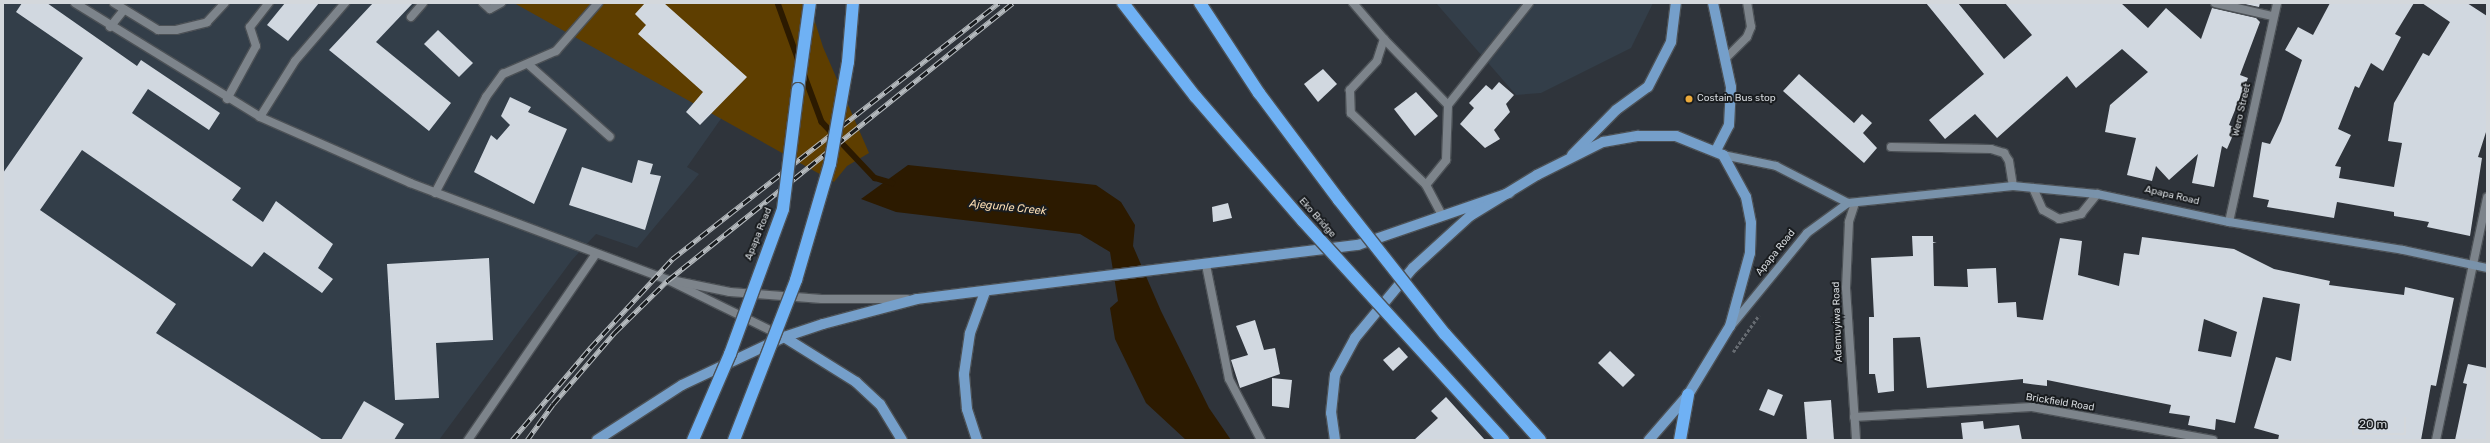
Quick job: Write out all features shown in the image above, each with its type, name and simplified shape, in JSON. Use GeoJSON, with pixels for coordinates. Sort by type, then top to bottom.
{"type":"FeatureCollection","features":[{"type":"Feature","properties":{"kind":"highway","name":"Apapa Road"},"geometry":{"type":"LineString","coordinates":[[693,440],[730,354],[783,209],[810,3]]}},
{"type":"Feature","properties":{"kind":"highway"},"geometry":{"type":"LineString","coordinates":[[734,440],[751,403],[796,280],[830,164],[848,62],[853,3]]}},
{"type":"Feature","properties":{"kind":"highway","name":"Eko Bridge"},"geometry":{"type":"LineString","coordinates":[[1123,3],[1196,96],[1303,220],[1503,440]]}},
{"type":"Feature","properties":{"kind":"highway"},"geometry":{"type":"LineString","coordinates":[[1200,3],[1259,93],[1339,200],[1445,334],[1540,440]]}},
{"type":"Feature","properties":{"kind":"highway"},"geometry":{"type":"LineString","coordinates":[[1680,440],[1688,396]]}},
{"type":"Feature","properties":{"kind":"main road"},"geometry":{"type":"LineString","coordinates":[[1567,159],[1616,110],[1648,87],[1671,42],[1676,3]]}},
{"type":"Feature","properties":{"kind":"main road"},"geometry":{"type":"LineString","coordinates":[[1713,3],[1731,87],[1729,125],[1720,153]]}},
{"type":"Feature","properties":{"kind":"main road"},"geometry":{"type":"LineString","coordinates":[[1335,440],[1331,413],[1336,376],[1355,338],[1413,268],[1470,216],[1567,159],[1603,142],[1638,136],[1676,136],[1720,153],[1746,197],[1751,223],[1750,253],[1730,326],[1688,396],[1649,440]]}},
{"type":"Feature","properties":{"kind":"main road"},"geometry":{"type":"LineString","coordinates":[[597,440],[682,385],[784,337],[918,299],[1152,272],[1358,245],[1509,193]]}},
{"type":"Feature","properties":{"kind":"main road"},"geometry":{"type":"LineString","coordinates":[[977,440],[967,409],[964,374],[970,333],[985,292]]}},
{"type":"Feature","properties":{"kind":"main road"},"geometry":{"type":"LineString","coordinates":[[784,337],[856,382],[880,404],[902,440]]}},
{"type":"Feature","properties":{"kind":"street"},"geometry":{"type":"LineString","coordinates":[[75,3],[110,27],[227,99],[260,117],[435,193],[595,255],[668,280],[784,337]]}},
{"type":"Feature","properties":{"kind":"street"},"geometry":{"type":"LineString","coordinates":[[114,3],[123,11],[158,30],[176,30],[207,22],[225,3]]}},
{"type":"Feature","properties":{"kind":"street"},"geometry":{"type":"LineString","coordinates":[[227,99],[256,46],[250,27],[268,3]]}},
{"type":"Feature","properties":{"kind":"street"},"geometry":{"type":"LineString","coordinates":[[260,117],[295,61],[345,3]]}},
{"type":"Feature","properties":{"kind":"street"},"geometry":{"type":"LineString","coordinates":[[411,17],[423,3]]}},
{"type":"Feature","properties":{"kind":"street"},"geometry":{"type":"LineString","coordinates":[[483,3],[490,9],[501,3]]}},
{"type":"Feature","properties":{"kind":"street"},"geometry":{"type":"LineString","coordinates":[[435,193],[495,84],[503,74],[529,65],[556,51],[598,3]]}},
{"type":"Feature","properties":{"kind":"street"},"geometry":{"type":"LineString","coordinates":[[1353,3],[1384,39],[1448,105]]}},
{"type":"Feature","properties":{"kind":"street"},"geometry":{"type":"LineString","coordinates":[[1426,185],[1446,160],[1448,105],[1529,3]]}},
{"type":"Feature","properties":{"kind":"street"},"geometry":{"type":"LineString","coordinates":[[1725,59],[1749,32],[1747,3]]}},
{"type":"Feature","properties":{"kind":"street"},"geometry":{"type":"LineString","coordinates":[[2215,3],[2272,16]]}},
{"type":"Feature","properties":{"kind":"street","name":"Wero Street"},"geometry":{"type":"LineString","coordinates":[[2229,222],[2276,3]]}},
{"type":"Feature","properties":{"kind":"street"},"geometry":{"type":"LineString","coordinates":[[110,27],[123,11]]}},
{"type":"Feature","properties":{"kind":"street"},"geometry":{"type":"LineString","coordinates":[[1384,39],[1377,61],[1350,90],[1351,112],[1426,185],[1442,215]]}},
{"type":"Feature","properties":{"kind":"street"},"geometry":{"type":"LineString","coordinates":[[529,65],[610,137]]}},
{"type":"Feature","properties":{"kind":"street"},"geometry":{"type":"LineString","coordinates":[[1891,147],[1991,149],[2004,153],[2009,161],[2013,186]]}},
{"type":"Feature","properties":{"kind":"street"},"geometry":{"type":"LineString","coordinates":[[1720,153],[1776,166],[1852,203]]}},
{"type":"Feature","properties":{"kind":"street","name":"Apapa Road"},"geometry":{"type":"LineString","coordinates":[[1730,326],[1807,233],[1852,203],[1941,191],[2013,186],[2097,194],[2229,222],[2403,250],[2487,268]]}},
{"type":"Feature","properties":{"kind":"street"},"geometry":{"type":"LineString","coordinates":[[2033,188],[2042,210],[2059,218],[2081,214],[2097,194]]}},
{"type":"Feature","properties":{"kind":"street"},"geometry":{"type":"LineString","coordinates":[[2436,440],[2466,310],[2472,266],[2487,197]]}},
{"type":"Feature","properties":{"kind":"street","name":"Ademuyiwa Road"},"geometry":{"type":"LineString","coordinates":[[1852,203],[1849,222],[1846,288],[1856,440]]}},
{"type":"Feature","properties":{"kind":"street"},"geometry":{"type":"LineString","coordinates":[[468,440],[595,255]]}},
{"type":"Feature","properties":{"kind":"street"},"geometry":{"type":"LineString","coordinates":[[1206,265],[1229,379],[1261,440]]}},
{"type":"Feature","properties":{"kind":"street"},"geometry":{"type":"LineString","coordinates":[[668,280],[730,292],[822,299],[918,299]]}},
{"type":"Feature","properties":{"kind":"street","name":"Brickfield Road"},"geometry":{"type":"LineString","coordinates":[[1854,417],[2032,407],[2213,440]]}},
{"type":"Feature","properties":{"kind":"path"},"geometry":{"type":"LineString","coordinates":[[1731,355],[1762,311]]}},
{"type":"Feature","properties":{"kind":"shaded area"},"geometry":{"type":"Polygon","coordinates":[[[3,3],[721,3],[756,69],[687,167],[699,174],[637,248],[596,234],[572,260],[439,440],[3,440],[3,3]]]}},
{"type":"Feature","properties":{"kind":"shaded area"},"geometry":{"type":"Polygon","coordinates":[[[514,3],[809,3],[823,47],[869,153],[847,166],[834,182],[514,3]]]}},
{"type":"Feature","properties":{"kind":"shaded area"},"geometry":{"type":"Polygon","coordinates":[[[1436,3],[1653,3],[1631,48],[1541,93],[1516,95],[1436,3]]]}},
{"type":"Feature","properties":{"kind":"water"},"geometry":{"type":"Polygon","coordinates":[[[908,165],[1096,185],[1121,202],[1135,225],[1133,246],[1161,311],[1209,408],[1231,440],[1186,440],[1146,403],[1115,339],[1110,308],[1118,301],[1110,252],[1080,234],[896,212],[861,199],[908,165]]]}},
{"type":"Feature","properties":{"kind":"building"},"geometry":{"type":"Polygon","coordinates":[[[22,3],[47,3],[137,66],[141,60],[220,113],[209,130],[148,89],[132,113],[241,188],[232,200],[263,222],[276,201],[333,244],[318,268],[333,279],[322,293],[264,252],[252,267],[82,150],[40,210],[176,304],[156,333],[323,440],[3,440],[3,173],[83,58],[16,12],[22,3]]]}},
{"type":"Feature","properties":{"kind":"building"},"geometry":{"type":"Polygon","coordinates":[[[285,3],[319,3],[288,41],[267,25],[285,3]]]}},
{"type":"Feature","properties":{"kind":"building"},"geometry":{"type":"Polygon","coordinates":[[[373,3],[413,3],[376,42],[451,103],[429,131],[329,50],[373,3]]]}},
{"type":"Feature","properties":{"kind":"building"},"geometry":{"type":"Polygon","coordinates":[[[645,3],[664,3],[747,77],[700,125],[686,112],[703,92],[638,34],[646,25],[635,14],[645,3]]]}},
{"type":"Feature","properties":{"kind":"building"},"geometry":{"type":"Polygon","coordinates":[[[1926,3],[1958,3],[2004,59],[2032,35],[2005,3],[2121,3],[2148,28],[2166,8],[2201,39],[2212,8],[2256,18],[2260,22],[2240,75],[2248,78],[2229,125],[2236,128],[2227,149],[2222,146],[2214,187],[2192,183],[2198,154],[2169,180],[2156,166],[2152,181],[2127,175],[2136,138],[2105,132],[2110,105],[2148,72],[2122,49],[2076,88],[2067,76],[1997,138],[1975,114],[1945,139],[1929,120],[1984,74],[1926,3]]]}},
{"type":"Feature","properties":{"kind":"building"},"geometry":{"type":"Polygon","coordinates":[[[2240,3],[2260,3],[2259,7],[2240,3]]]}},
{"type":"Feature","properties":{"kind":"building"},"geometry":{"type":"Polygon","coordinates":[[[2330,3],[2414,3],[2395,34],[2401,37],[2383,71],[2371,63],[2359,88],[2355,86],[2338,129],[2351,135],[2335,166],[2341,167],[2339,178],[2394,187],[2402,143],[2388,141],[2394,103],[2423,53],[2429,56],[2450,22],[2422,3],[2467,3],[2487,16],[2487,129],[2478,157],[2482,158],[2470,236],[2427,227],[2429,222],[2394,216],[2394,212],[2337,202],[2334,218],[2267,207],[2269,200],[2253,197],[2262,142],[2270,144],[2281,121],[2302,60],[2285,50],[2298,27],[2313,35],[2330,3]]]}},
{"type":"Feature","properties":{"kind":"building"},"geometry":{"type":"Polygon","coordinates":[[[438,30],[473,63],[459,77],[424,44],[438,30]]]}},
{"type":"Feature","properties":{"kind":"building"},"geometry":{"type":"Polygon","coordinates":[[[1323,69],[1337,84],[1318,102],[1304,84],[1323,69]]]}},
{"type":"Feature","properties":{"kind":"building"},"geometry":{"type":"Polygon","coordinates":[[[1799,74],[1854,123],[1862,114],[1872,123],[1863,133],[1877,148],[1864,163],[1783,91],[1799,74]]]}},
{"type":"Feature","properties":{"kind":"building"},"geometry":{"type":"Polygon","coordinates":[[[1499,82],[1514,95],[1506,104],[1510,112],[1494,130],[1500,139],[1485,148],[1460,124],[1474,108],[1469,103],[1486,85],[1492,90],[1499,82]]]}},
{"type":"Feature","properties":{"kind":"building"},"geometry":{"type":"Polygon","coordinates":[[[1416,92],[1438,116],[1415,136],[1394,109],[1416,92]]]}},
{"type":"Feature","properties":{"kind":"building"},"geometry":{"type":"Polygon","coordinates":[[[510,97],[531,107],[528,112],[567,129],[534,204],[474,172],[491,135],[497,140],[510,125],[501,116],[510,97]]]}},
{"type":"Feature","properties":{"kind":"building"},"geometry":{"type":"Polygon","coordinates":[[[638,160],[653,164],[650,174],[661,176],[645,230],[569,205],[582,167],[632,183],[638,160]]]}},
{"type":"Feature","properties":{"kind":"building"},"geometry":{"type":"Polygon","coordinates":[[[1228,203],[1232,218],[1213,222],[1212,207],[1228,203]]]}},
{"type":"Feature","properties":{"kind":"building"},"geometry":{"type":"Polygon","coordinates":[[[1912,236],[1933,236],[1934,286],[1968,287],[1967,269],[1996,268],[1998,303],[2016,302],[2017,317],[2043,320],[2060,238],[2082,241],[2078,275],[2119,286],[2124,253],[2139,255],[2142,237],[2234,249],[2274,269],[2330,281],[2329,285],[2404,295],[2405,287],[2454,298],[2436,386],[2431,385],[2421,440],[2278,440],[2279,435],[2254,428],[2276,357],[2291,361],[2300,304],[2263,297],[2235,423],[2216,419],[2215,430],[2188,425],[2190,416],[2169,413],[2171,405],[2047,380],[2047,386],[2023,383],[2023,379],[1927,388],[1920,337],[1893,338],[1894,391],[1878,393],[1875,374],[1869,374],[1869,317],[1874,317],[1871,258],[1913,256],[1912,236]],[[2204,319],[2198,351],[2231,357],[2237,332],[2204,319]]]}},
{"type":"Feature","properties":{"kind":"building"},"geometry":{"type":"Polygon","coordinates":[[[489,258],[493,340],[436,343],[439,398],[395,400],[387,264],[489,258]]]}},
{"type":"Feature","properties":{"kind":"building"},"geometry":{"type":"Polygon","coordinates":[[[1255,320],[1264,350],[1275,348],[1280,374],[1240,388],[1231,360],[1248,355],[1236,326],[1255,320]]]}},
{"type":"Feature","properties":{"kind":"building"},"geometry":{"type":"Polygon","coordinates":[[[1399,347],[1408,357],[1393,371],[1383,360],[1399,347]]]}},
{"type":"Feature","properties":{"kind":"building"},"geometry":{"type":"Polygon","coordinates":[[[1610,351],[1635,375],[1623,387],[1598,363],[1610,351]]]}},
{"type":"Feature","properties":{"kind":"building"},"geometry":{"type":"Polygon","coordinates":[[[2468,364],[2487,368],[2487,440],[2455,440],[2467,384],[2463,383],[2468,364]]]}},
{"type":"Feature","properties":{"kind":"building"},"geometry":{"type":"Polygon","coordinates":[[[1272,378],[1292,380],[1289,408],[1272,406],[1272,378]]]}},
{"type":"Feature","properties":{"kind":"building"},"geometry":{"type":"Polygon","coordinates":[[[1768,389],[1783,395],[1774,416],[1759,410],[1768,389]]]}},
{"type":"Feature","properties":{"kind":"building"},"geometry":{"type":"Polygon","coordinates":[[[1446,397],[1485,440],[1414,440],[1438,418],[1431,411],[1446,397]]]}},
{"type":"Feature","properties":{"kind":"building"},"geometry":{"type":"Polygon","coordinates":[[[1831,400],[1834,440],[1807,440],[1804,402],[1831,400]]]}},
{"type":"Feature","properties":{"kind":"building"},"geometry":{"type":"Polygon","coordinates":[[[364,401],[404,424],[394,440],[341,440],[364,401]]]}},
{"type":"Feature","properties":{"kind":"building"},"geometry":{"type":"Polygon","coordinates":[[[1983,421],[1984,429],[2019,425],[2022,440],[1963,440],[1961,423],[1983,421]]]}},
{"type":"Feature","properties":{"kind":"waterway","name":"Ajegunle Creek"},"geometry":{"type":"LineString","coordinates":[[778,3],[799,61]]}},
{"type":"Feature","properties":{"kind":"waterway","name":"Ajegunle Creek"},"geometry":{"type":"LineString","coordinates":[[803,71],[822,122],[875,178],[892,183]]}},
{"type":"Feature","properties":{"kind":"railway"},"geometry":{"type":"LineString","coordinates":[[512,440],[590,348],[672,259],[998,3]]}},
{"type":"Feature","properties":{"kind":"railway"},"geometry":{"type":"LineString","coordinates":[[527,440],[553,404],[615,332],[668,280],[1012,3]]}},
{"type":"Feature","properties":{"kind":"place","name":"Costain Bus stop"},"geometry":{"type":"Point","coordinates":[1689,99]}}]}
